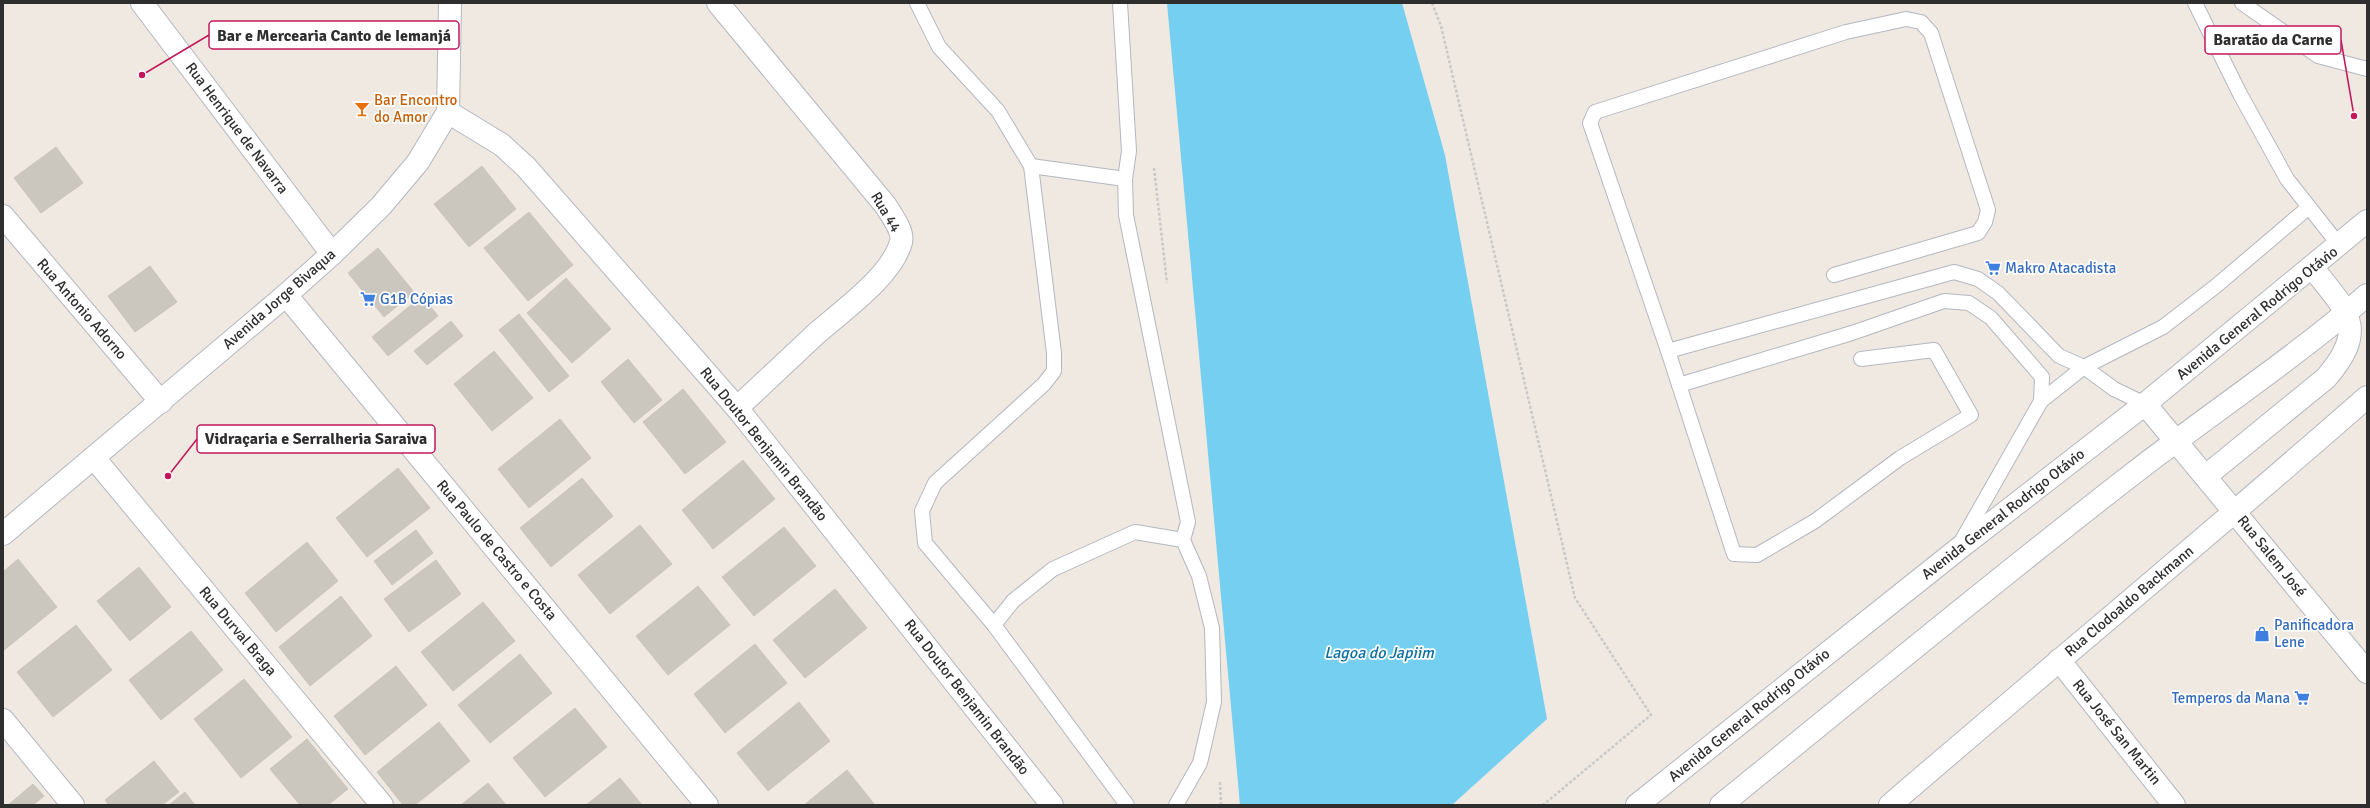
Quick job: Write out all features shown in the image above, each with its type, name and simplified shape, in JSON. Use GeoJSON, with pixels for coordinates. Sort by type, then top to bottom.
{"type":"FeatureCollection","features":[{"type":"Feature","properties":{"kind":"street","name":"Rua Henrique de Navarra"},"geometry":{"type":"LineString","coordinates":[[142,3],[332,254]]}},
{"type":"Feature","properties":{"kind":"street","name":"Avenida Jorge Bivaqua"},"geometry":{"type":"LineString","coordinates":[[3,534],[286,296],[381,206],[418,162],[448,112],[450,3]]}},
{"type":"Feature","properties":{"kind":"street","name":"Rua 44"},"geometry":{"type":"LineString","coordinates":[[718,3],[886,206],[899,229],[902,241],[896,254],[874,285],[818,332],[737,408]]}},
{"type":"Feature","properties":{"kind":"street","name":"Rua Doutor Benjamin Brandão"},"geometry":{"type":"LineString","coordinates":[[448,112],[502,145],[526,167],[737,408],[1052,805]]}},
{"type":"Feature","properties":{"kind":"street","name":"Rua Antonio Adorno"},"geometry":{"type":"LineString","coordinates":[[3,216],[161,402]]}},
{"type":"Feature","properties":{"kind":"street","name":"Avenida General Rodrigo Otávio"},"geometry":{"type":"LineString","coordinates":[[1637,805],[1956,550],[2145,404],[2367,221]]}},
{"type":"Feature","properties":{"kind":"street"},"geometry":{"type":"LineString","coordinates":[[2206,476],[2326,378],[2335,368],[2350,343],[2352,327],[2347,312],[2312,267]]}},
{"type":"Feature","properties":{"kind":"street"},"geometry":{"type":"LineString","coordinates":[[1721,805],[2176,440],[2347,312],[2367,295]]}},
{"type":"Feature","properties":{"kind":"street","name":"Rua Paulo de Castro e Costa"},"geometry":{"type":"LineString","coordinates":[[286,296],[707,805]]}},
{"type":"Feature","properties":{"kind":"street","name":"Rua Clodoaldo Backmann"},"geometry":{"type":"LineString","coordinates":[[1890,805],[2059,660],[2236,512],[2367,397]]}},
{"type":"Feature","properties":{"kind":"street","name":"Rua Salem José"},"geometry":{"type":"LineString","coordinates":[[2145,404],[2367,672]]}},
{"type":"Feature","properties":{"kind":"street","name":"Rua Durval Braga"},"geometry":{"type":"LineString","coordinates":[[94,458],[382,805]]}},
{"type":"Feature","properties":{"kind":"street","name":"Rua José San Martin"},"geometry":{"type":"LineString","coordinates":[[2059,660],[2174,805]]}},
{"type":"Feature","properties":{"kind":"street"},"geometry":{"type":"LineString","coordinates":[[3,720],[73,805]]}},
{"type":"Feature","properties":{"kind":"lane"},"geometry":{"type":"LineString","coordinates":[[917,3],[939,47],[998,111],[1032,166],[1054,353],[1054,371],[1044,384],[934,483],[922,510],[925,543],[994,625],[1127,805]]}},
{"type":"Feature","properties":{"kind":"lane"},"geometry":{"type":"LineString","coordinates":[[1120,3],[1130,152],[1125,179],[1126,215],[1188,522],[1183,540],[1199,576],[1212,628],[1214,702],[1200,763],[1176,805]]}},
{"type":"Feature","properties":{"kind":"lane"},"geometry":{"type":"LineString","coordinates":[[2195,3],[2240,94],[2287,179],[2339,245]]}},
{"type":"Feature","properties":{"kind":"lane"},"geometry":{"type":"LineString","coordinates":[[2242,3],[2318,56],[2367,69]]}},
{"type":"Feature","properties":{"kind":"lane"},"geometry":{"type":"LineString","coordinates":[[1834,275],[1978,233],[1985,222],[1988,210],[1931,33],[1921,22],[1906,19],[1846,32],[1595,112],[1590,123],[1668,351],[1734,554],[1757,555],[1815,521],[1900,458],[1971,415],[1934,350],[1862,359]]}},
{"type":"Feature","properties":{"kind":"lane"},"geometry":{"type":"LineString","coordinates":[[1032,166],[1125,179]]}},
{"type":"Feature","properties":{"kind":"lane"},"geometry":{"type":"LineString","coordinates":[[1956,550],[2040,401],[2084,367],[2163,327],[2216,286],[2309,207]]}},
{"type":"Feature","properties":{"kind":"lane"},"geometry":{"type":"LineString","coordinates":[[1668,351],[1954,272],[1978,279],[1998,292],[2059,356],[2084,367],[2114,389],[2145,404]]}},
{"type":"Feature","properties":{"kind":"lane"},"geometry":{"type":"LineString","coordinates":[[1679,385],[1844,335],[1944,301],[1969,303],[1991,318],[2042,378],[2040,401]]}},
{"type":"Feature","properties":{"kind":"lane"},"geometry":{"type":"LineString","coordinates":[[994,625],[1013,601],[1053,569],[1135,532],[1183,540]]}},
{"type":"Feature","properties":{"kind":"path"},"geometry":{"type":"LineString","coordinates":[[1432,3],[1441,26],[1574,598],[1651,714],[1543,805]]}},
{"type":"Feature","properties":{"kind":"water","name":"Lagoa do Japiim"},"geometry":{"type":"Polygon","coordinates":[[[1167,3],[1402,3],[1445,155],[1547,719],[1452,805],[1240,805],[1167,3]]]}},
{"type":"Feature","properties":{"kind":"building"},"geometry":{"type":"Polygon","coordinates":[[[56,147],[83,183],[41,213],[14,178],[56,147]]]}},
{"type":"Feature","properties":{"kind":"building"},"geometry":{"type":"Polygon","coordinates":[[[482,166],[516,209],[469,247],[434,204],[482,166]]]}},
{"type":"Feature","properties":{"kind":"building"},"geometry":{"type":"Polygon","coordinates":[[[529,212],[573,265],[528,301],[484,248],[529,212]]]}},
{"type":"Feature","properties":{"kind":"building"},"geometry":{"type":"Polygon","coordinates":[[[378,248],[414,292],[384,317],[348,273],[378,248]]]}},
{"type":"Feature","properties":{"kind":"building"},"geometry":{"type":"Polygon","coordinates":[[[150,266],[177,302],[135,332],[108,296],[150,266]]]}},
{"type":"Feature","properties":{"kind":"building"},"geometry":{"type":"Polygon","coordinates":[[[566,278],[611,329],[572,363],[527,313],[566,278]]]}},
{"type":"Feature","properties":{"kind":"building"},"geometry":{"type":"Polygon","coordinates":[[[422,296],[438,316],[388,356],[372,337],[422,296]]]}},
{"type":"Feature","properties":{"kind":"building"},"geometry":{"type":"Polygon","coordinates":[[[519,314],[569,376],[549,392],[499,330],[519,314]]]}},
{"type":"Feature","properties":{"kind":"building"},"geometry":{"type":"Polygon","coordinates":[[[451,321],[463,336],[427,365],[414,351],[451,321]]]}},
{"type":"Feature","properties":{"kind":"building"},"geometry":{"type":"Polygon","coordinates":[[[494,351],[533,398],[492,431],[454,384],[494,351]]]}},
{"type":"Feature","properties":{"kind":"building"},"geometry":{"type":"Polygon","coordinates":[[[628,359],[662,400],[634,423],[601,382],[628,359]]]}},
{"type":"Feature","properties":{"kind":"building"},"geometry":{"type":"Polygon","coordinates":[[[683,389],[726,442],[685,474],[643,422],[683,389]]]}},
{"type":"Feature","properties":{"kind":"building"},"geometry":{"type":"Polygon","coordinates":[[[560,419],[591,458],[529,508],[498,469],[560,419]]]}},
{"type":"Feature","properties":{"kind":"building"},"geometry":{"type":"Polygon","coordinates":[[[743,460],[775,499],[713,549],[682,510],[743,460]]]}},
{"type":"Feature","properties":{"kind":"building"},"geometry":{"type":"Polygon","coordinates":[[[398,468],[430,508],[367,557],[336,518],[398,468]]]}},
{"type":"Feature","properties":{"kind":"building"},"geometry":{"type":"Polygon","coordinates":[[[582,478],[613,516],[551,567],[520,528],[582,478]]]}},
{"type":"Feature","properties":{"kind":"building"},"geometry":{"type":"Polygon","coordinates":[[[640,525],[672,564],[610,614],[578,575],[640,525]]]}},
{"type":"Feature","properties":{"kind":"building"},"geometry":{"type":"Polygon","coordinates":[[[784,527],[816,566],[754,616],[722,577],[784,527]]]}},
{"type":"Feature","properties":{"kind":"building"},"geometry":{"type":"Polygon","coordinates":[[[416,530],[433,553],[392,585],[374,561],[416,530]]]}},
{"type":"Feature","properties":{"kind":"building"},"geometry":{"type":"Polygon","coordinates":[[[307,542],[338,581],[276,632],[245,593],[307,542]]]}},
{"type":"Feature","properties":{"kind":"building"},"geometry":{"type":"Polygon","coordinates":[[[18,559],[57,607],[3,651],[3,572],[18,559]]]}},
{"type":"Feature","properties":{"kind":"building"},"geometry":{"type":"Polygon","coordinates":[[[436,560],[461,594],[409,632],[384,599],[436,560]]]}},
{"type":"Feature","properties":{"kind":"building"},"geometry":{"type":"Polygon","coordinates":[[[139,567],[171,607],[130,641],[97,601],[139,567]]]}},
{"type":"Feature","properties":{"kind":"building"},"geometry":{"type":"Polygon","coordinates":[[[698,586],[730,625],[668,675],[636,636],[698,586]]]}},
{"type":"Feature","properties":{"kind":"building"},"geometry":{"type":"Polygon","coordinates":[[[835,589],[867,628],[805,678],[773,640],[835,589]]]}},
{"type":"Feature","properties":{"kind":"building"},"geometry":{"type":"Polygon","coordinates":[[[341,596],[372,636],[310,686],[279,647],[341,596]]]}},
{"type":"Feature","properties":{"kind":"building"},"geometry":{"type":"Polygon","coordinates":[[[483,602],[515,641],[453,691],[421,652],[483,602]]]}},
{"type":"Feature","properties":{"kind":"building"},"geometry":{"type":"Polygon","coordinates":[[[76,625],[112,670],[53,717],[17,672],[76,625]]]}},
{"type":"Feature","properties":{"kind":"building"},"geometry":{"type":"Polygon","coordinates":[[[191,631],[223,670],[161,720],[129,680],[191,631]]]}},
{"type":"Feature","properties":{"kind":"building"},"geometry":{"type":"Polygon","coordinates":[[[755,644],[787,683],[725,733],[694,694],[755,644]]]}},
{"type":"Feature","properties":{"kind":"building"},"geometry":{"type":"Polygon","coordinates":[[[520,654],[552,693],[490,743],[458,705],[520,654]]]}},
{"type":"Feature","properties":{"kind":"building"},"geometry":{"type":"Polygon","coordinates":[[[396,666],[427,705],[365,755],[334,716],[396,666]]]}},
{"type":"Feature","properties":{"kind":"building"},"geometry":{"type":"Polygon","coordinates":[[[244,679],[292,737],[241,778],[194,719],[244,679]]]}},
{"type":"Feature","properties":{"kind":"building"},"geometry":{"type":"Polygon","coordinates":[[[799,702],[830,741],[768,791],[737,753],[799,702]]]}},
{"type":"Feature","properties":{"kind":"building"},"geometry":{"type":"Polygon","coordinates":[[[575,708],[607,747],[545,797],[513,758],[575,708]]]}},
{"type":"Feature","properties":{"kind":"building"},"geometry":{"type":"Polygon","coordinates":[[[439,722],[470,761],[415,805],[403,805],[377,772],[439,722]]]}},
{"type":"Feature","properties":{"kind":"building"},"geometry":{"type":"Polygon","coordinates":[[[307,739],[348,789],[328,805],[300,805],[270,769],[307,739]]]}},
{"type":"Feature","properties":{"kind":"building"},"geometry":{"type":"Polygon","coordinates":[[[154,761],[179,792],[162,805],[109,805],[105,800],[154,761]]]}},
{"type":"Feature","properties":{"kind":"building"},"geometry":{"type":"Polygon","coordinates":[[[847,770],[875,805],[804,805],[847,770]]]}},
{"type":"Feature","properties":{"kind":"building"},"geometry":{"type":"Polygon","coordinates":[[[620,778],[642,805],[586,805],[620,778]]]}},
{"type":"Feature","properties":{"kind":"building"},"geometry":{"type":"Polygon","coordinates":[[[488,783],[506,805],[461,805],[488,783]]]}},
{"type":"Feature","properties":{"kind":"building"},"geometry":{"type":"Polygon","coordinates":[[[33,784],[44,796],[33,805],[8,805],[33,784]]]}},
{"type":"Feature","properties":{"kind":"building"},"geometry":{"type":"Polygon","coordinates":[[[185,792],[195,805],[169,805],[185,792]]]}},
{"type":"Feature","properties":{"kind":"place","name":"Bar e Mercearia Canto de Iemanjá"},"geometry":{"type":"Point","coordinates":[142,75]}},
{"type":"Feature","properties":{"kind":"place","name":"Bar Encontro do Amor"},"geometry":{"type":"Point","coordinates":[362,109]}},
{"type":"Feature","properties":{"kind":"place","name":"Baratão da Carne"},"geometry":{"type":"Point","coordinates":[2354,116]}},
{"type":"Feature","properties":{"kind":"place","name":"Makro Atacadista"},"geometry":{"type":"Point","coordinates":[1993,268]}},
{"type":"Feature","properties":{"kind":"place","name":"G1B Cópias"},"geometry":{"type":"Point","coordinates":[368,299]}},
{"type":"Feature","properties":{"kind":"place","name":"Vidraçaria e Serralheria Saraiva"},"geometry":{"type":"Point","coordinates":[168,476]}},
{"type":"Feature","properties":{"kind":"place","name":"Panificadora Lene"},"geometry":{"type":"Point","coordinates":[2262,634]}},
{"type":"Feature","properties":{"kind":"place","name":"Temperos da Mana"},"geometry":{"type":"Point","coordinates":[2302,698]}}]}
